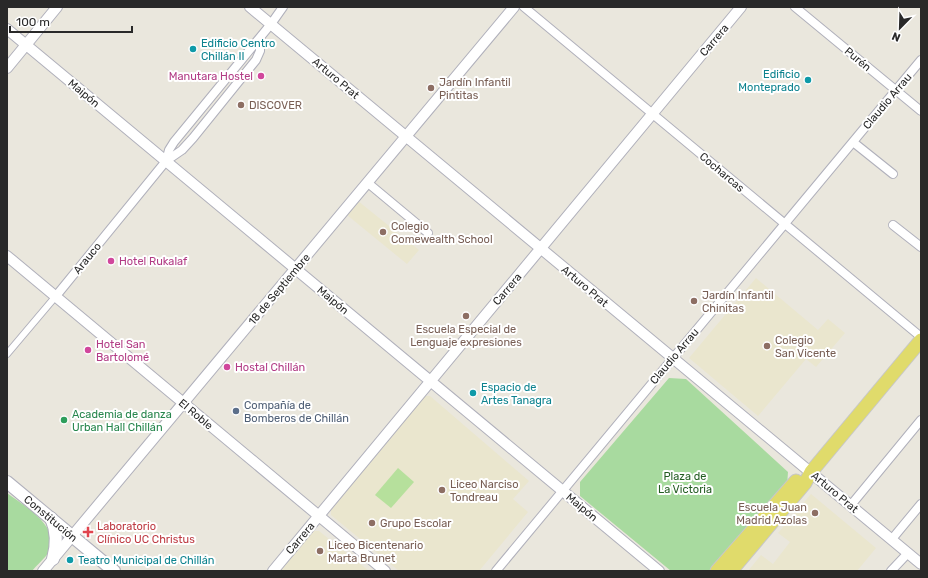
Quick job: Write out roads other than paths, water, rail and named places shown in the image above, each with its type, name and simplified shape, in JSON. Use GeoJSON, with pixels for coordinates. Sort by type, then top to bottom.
{"type":"FeatureCollection","features":[{"type":"Feature","properties":{"kind":"main road"},"geometry":{"type":"LineString","coordinates":[[731,571],[805,483],[811,472],[921,340]]}},
{"type":"Feature","properties":{"kind":"main road"},"geometry":{"type":"LineString","coordinates":[[717,571],[798,478],[811,472]]}},
{"type":"Feature","properties":{"kind":"main road","name":"Constitución"},"geometry":{"type":"LineString","coordinates":[[7,482],[114,571]]}},
{"type":"Feature","properties":{"kind":"main road"},"geometry":{"type":"LineString","coordinates":[[51,518],[54,524],[56,540],[52,559]]}},
{"type":"Feature","properties":{"kind":"street"},"geometry":{"type":"LineString","coordinates":[[7,68],[57,7]]}},
{"type":"Feature","properties":{"kind":"street","name":"Arturo Prat"},"geometry":{"type":"LineString","coordinates":[[250,7],[921,564]]}},
{"type":"Feature","properties":{"kind":"street","name":"Arauco"},"geometry":{"type":"LineString","coordinates":[[166,161],[169,150],[174,142],[260,38],[283,7]]}},
{"type":"Feature","properties":{"kind":"street","name":"18 de Septiembre"},"geometry":{"type":"LineString","coordinates":[[43,571],[514,7]]}},
{"type":"Feature","properties":{"kind":"street","name":"Cocharcas"},"geometry":{"type":"LineString","coordinates":[[524,7],[921,337]]}},
{"type":"Feature","properties":{"kind":"street","name":"Carrera"},"geometry":{"type":"LineString","coordinates":[[273,571],[741,7]]}},
{"type":"Feature","properties":{"kind":"street","name":"Purén"},"geometry":{"type":"LineString","coordinates":[[795,7],[921,112]]}},
{"type":"Feature","properties":{"kind":"street","name":"Maipón"},"geometry":{"type":"LineString","coordinates":[[7,29],[659,571]]}},
{"type":"Feature","properties":{"kind":"street","name":"Arauco"},"geometry":{"type":"LineString","coordinates":[[7,354],[166,161],[186,146],[256,60],[260,51],[260,38]]}},
{"type":"Feature","properties":{"kind":"street","name":"Claudio Arrau"},"geometry":{"type":"LineString","coordinates":[[496,571],[921,60]]}},
{"type":"Feature","properties":{"kind":"street"},"geometry":{"type":"LineString","coordinates":[[853,142],[893,174]]}},
{"type":"Feature","properties":{"kind":"street"},"geometry":{"type":"LineString","coordinates":[[368,183],[428,233]]}},
{"type":"Feature","properties":{"kind":"street"},"geometry":{"type":"LineString","coordinates":[[893,224],[921,247]]}},
{"type":"Feature","properties":{"kind":"street","name":"El Roble"},"geometry":{"type":"LineString","coordinates":[[7,256],[385,571]]}},
{"type":"Feature","properties":{"kind":"street"},"geometry":{"type":"LineString","coordinates":[[851,505],[921,420]]}},
{"type":"Feature","properties":{"kind":"street"},"geometry":{"type":"LineString","coordinates":[[892,539],[921,504]]}},
{"type":"Feature","properties":{"kind":"street"},"geometry":{"type":"LineString","coordinates":[[891,571],[908,553]]}},
{"type":"Feature","properties":{"kind":"place","name":"Edificio Centro Chillán II"},"geometry":{"type":"Point","coordinates":[193,49]}},
{"type":"Feature","properties":{"kind":"place","name":"Manutara Hostel"},"geometry":{"type":"Point","coordinates":[261,76]}},
{"type":"Feature","properties":{"kind":"place","name":"Edificio Monteprado"},"geometry":{"type":"Point","coordinates":[808,80]}},
{"type":"Feature","properties":{"kind":"place","name":"Jardín Infantil Pintitas"},"geometry":{"type":"Point","coordinates":[431,88]}},
{"type":"Feature","properties":{"kind":"place","name":"DISCOVER"},"geometry":{"type":"Point","coordinates":[241,105]}},
{"type":"Feature","properties":{"kind":"place","name":"Colegio Comewealth School"},"geometry":{"type":"Point","coordinates":[383,232]}},
{"type":"Feature","properties":{"kind":"place","name":"Hotel Rukalaf"},"geometry":{"type":"Point","coordinates":[111,261]}},
{"type":"Feature","properties":{"kind":"place","name":"Jardín Infantil Chinitas"},"geometry":{"type":"Point","coordinates":[694,301]}},
{"type":"Feature","properties":{"kind":"place","name":"Escuela Especial de Lenguaje expresiones"},"geometry":{"type":"Point","coordinates":[466,316]}},
{"type":"Feature","properties":{"kind":"place","name":"Colegio San Vicente"},"geometry":{"type":"Point","coordinates":[767,346]}},
{"type":"Feature","properties":{"kind":"place","name":"Hotel San Bartolomé"},"geometry":{"type":"Point","coordinates":[88,350]}},
{"type":"Feature","properties":{"kind":"place","name":"Hostal Chillán"},"geometry":{"type":"Point","coordinates":[227,367]}},
{"type":"Feature","properties":{"kind":"place","name":"Espacio de Artes Tanagra"},"geometry":{"type":"Point","coordinates":[473,393]}},
{"type":"Feature","properties":{"kind":"place","name":"Compañía de Bomberos de Chillán"},"geometry":{"type":"Point","coordinates":[236,411]}},
{"type":"Feature","properties":{"kind":"place","name":"Academia de danza Urban Hall Chillán"},"geometry":{"type":"Point","coordinates":[64,420]}},
{"type":"Feature","properties":{"kind":"place","name":"Liceo Narciso Tondreau"},"geometry":{"type":"Point","coordinates":[442,490]}},
{"type":"Feature","properties":{"kind":"place","name":"Escuela Juan Madrid Azolas"},"geometry":{"type":"Point","coordinates":[815,513]}},
{"type":"Feature","properties":{"kind":"place","name":"Grupo Escolar"},"geometry":{"type":"Point","coordinates":[372,523]}},
{"type":"Feature","properties":{"kind":"place","name":"Laboratorio Clínico UC Christus"},"geometry":{"type":"Point","coordinates":[88,532]}},
{"type":"Feature","properties":{"kind":"place","name":"Liceo Bicentenario Marta Brunet"},"geometry":{"type":"Point","coordinates":[320,551]}},
{"type":"Feature","properties":{"kind":"place","name":"Teatro Municipal de Chillán"},"geometry":{"type":"Point","coordinates":[70,560]}},
{"type":"Feature","properties":{"kind":"park label","name":"Plaza de La Victoria"},"geometry":{"type":"Point","coordinates":[685,482]}}]}
